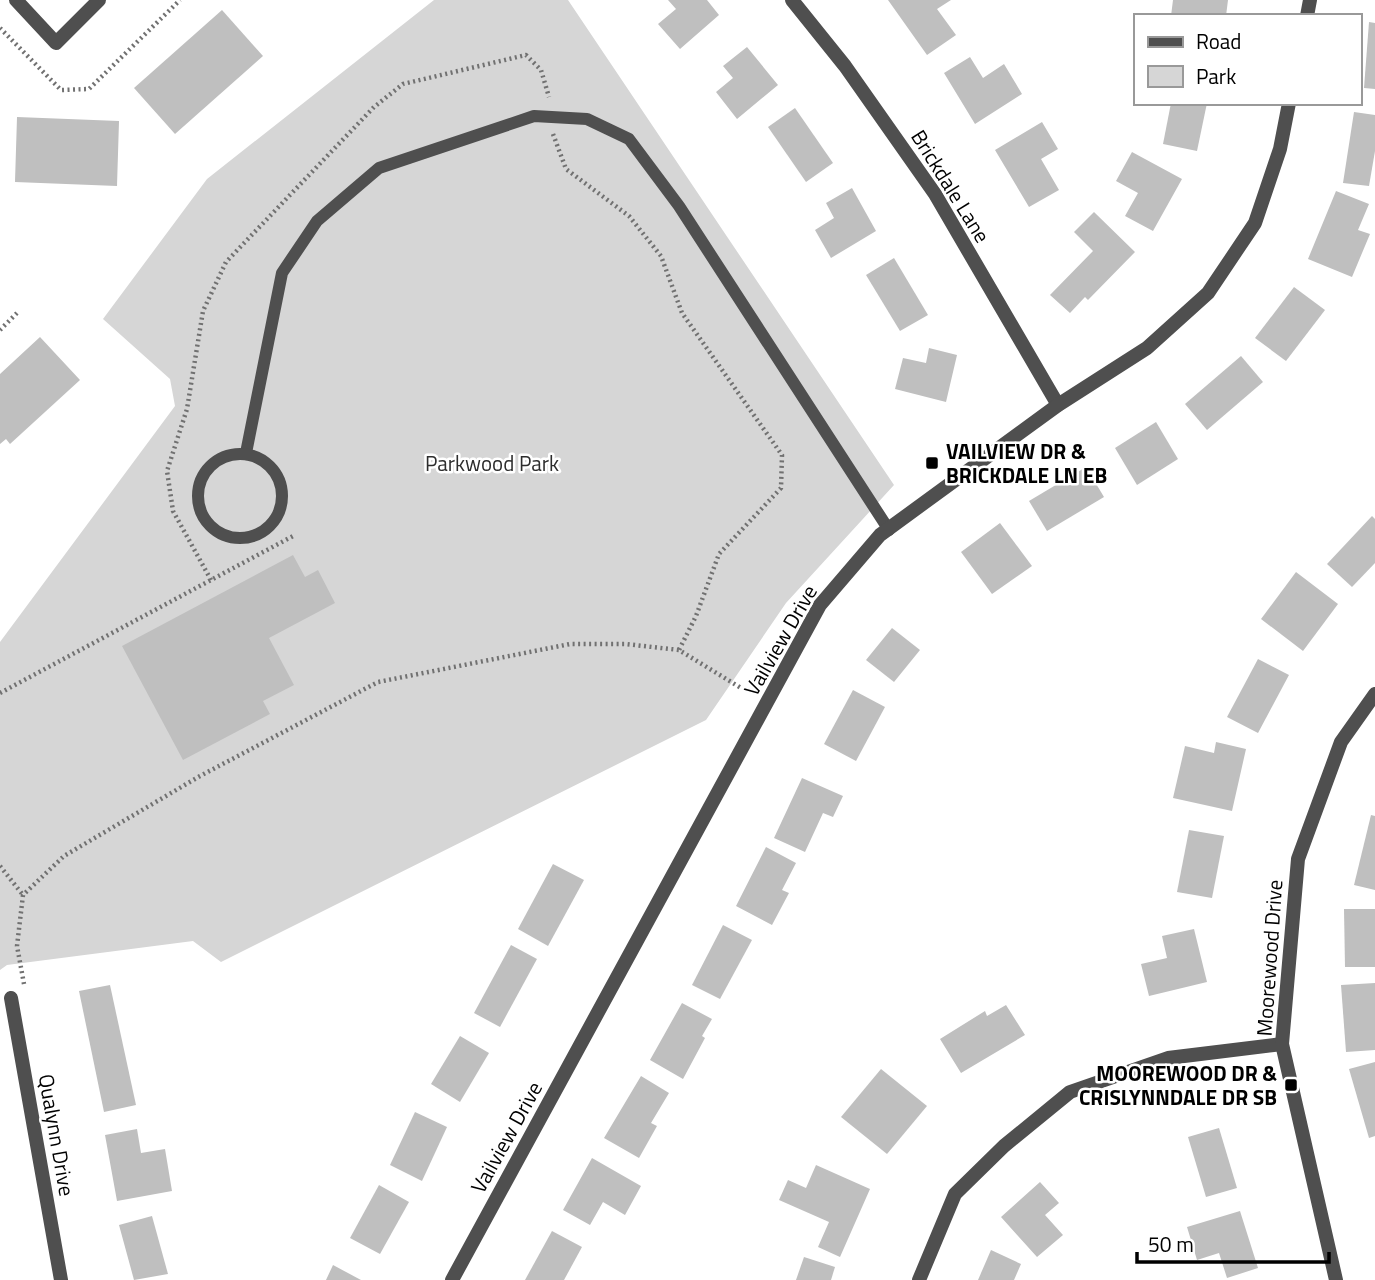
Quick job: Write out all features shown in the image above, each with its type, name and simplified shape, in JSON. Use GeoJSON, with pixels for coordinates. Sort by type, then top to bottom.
{"type":"FeatureCollection","features":[{"type":"Feature","properties":{"kind":"street"},"geometry":{"type":"LineString","coordinates":[[16,0],[56,43],[99,0]]}},
{"type":"Feature","properties":{"kind":"street","name":"Brickdale Lane"},"geometry":{"type":"LineString","coordinates":[[793,0],[845,66],[935,194],[1058,405]]}},
{"type":"Feature","properties":{"kind":"street","name":"Vailview Drive"},"geometry":{"type":"LineString","coordinates":[[452,1280],[820,605],[880,535],[1058,405],[1147,348],[1208,293],[1255,223],[1280,149],[1289,105]]}},
{"type":"Feature","properties":{"kind":"street","name":"Moorewood Drive"},"geometry":{"type":"LineString","coordinates":[[1336,1280],[1282,1044],[1298,859],[1341,742],[1375,694]]}},
{"type":"Feature","properties":{"kind":"street","name":"Qualynn Drive"},"geometry":{"type":"LineString","coordinates":[[11,998],[61,1280]]}},
{"type":"Feature","properties":{"kind":"street"},"geometry":{"type":"LineString","coordinates":[[919,1280],[955,1195],[1004,1146],[1069,1093],[1168,1058],[1282,1044]]}},
{"type":"Feature","properties":{"kind":"lane"},"geometry":{"type":"LineString","coordinates":[[246,453],[282,273],[317,221],[379,168],[534,117],[587,119],[629,138],[654,172],[889,530]]}},
{"type":"Feature","properties":{"kind":"lane"},"geometry":{"type":"LineString","coordinates":[[246,453],[260,457],[271,465],[283,490],[282,503],[278,516],[257,535],[231,537],[217,532],[206,522],[200,509],[198,488],[207,468],[218,459],[246,453]]}},
{"type":"Feature","properties":{"kind":"path"},"geometry":{"type":"LineString","coordinates":[[0,29],[61,90],[89,89],[180,0]]}},
{"type":"Feature","properties":{"kind":"path"},"geometry":{"type":"LineString","coordinates":[[553,134],[566,169],[629,216],[661,256],[682,313],[782,455],[781,488],[719,554],[680,650]]}},
{"type":"Feature","properties":{"kind":"path"},"geometry":{"type":"LineString","coordinates":[[0,330],[17,313]]}},
{"type":"Feature","properties":{"kind":"path"},"geometry":{"type":"LineString","coordinates":[[0,692],[295,535]]}},
{"type":"Feature","properties":{"kind":"path"},"geometry":{"type":"LineString","coordinates":[[26,992],[17,946],[23,895],[64,856],[201,776],[378,682],[570,644],[626,643],[680,650],[741,688]]}},
{"type":"Feature","properties":{"kind":"path"},"geometry":{"type":"LineString","coordinates":[[0,866],[23,895]]}},
{"type":"Feature","properties":{"kind":"green space","name":"Parkwood Park"},"geometry":{"type":"Polygon","coordinates":[[[434,0],[568,0],[894,485],[786,603],[706,720],[221,962],[193,941],[7,965],[0,970],[0,642],[175,406],[170,379],[103,319],[207,179],[434,0]]]}},
{"type":"Feature","properties":{"kind":"building"},"geometry":{"type":"Polygon","coordinates":[[[668,0],[707,0],[719,15],[680,49],[658,24],[676,9],[668,0]]]}},
{"type":"Feature","properties":{"kind":"building"},"geometry":{"type":"Polygon","coordinates":[[[888,0],[951,0],[937,9],[956,35],[927,55],[888,0]]]}},
{"type":"Feature","properties":{"kind":"building"},"geometry":{"type":"Polygon","coordinates":[[[1173,0],[1228,0],[1226,14],[1171,14],[1173,0]]]}},
{"type":"Feature","properties":{"kind":"building"},"geometry":{"type":"Polygon","coordinates":[[[222,10],[263,56],[175,134],[134,88],[222,10]]]}},
{"type":"Feature","properties":{"kind":"building"},"geometry":{"type":"Polygon","coordinates":[[[1369,22],[1375,23],[1375,89],[1364,88],[1369,22]]]}},
{"type":"Feature","properties":{"kind":"building"},"geometry":{"type":"Polygon","coordinates":[[[747,47],[778,85],[737,119],[716,92],[733,78],[723,66],[747,47]]]}},
{"type":"Feature","properties":{"kind":"building"},"geometry":{"type":"Polygon","coordinates":[[[970,57],[983,78],[1004,64],[1022,94],[975,124],[944,73],[970,57]]]}},
{"type":"Feature","properties":{"kind":"building"},"geometry":{"type":"Polygon","coordinates":[[[1171,105],[1207,105],[1197,151],[1163,144],[1171,105]]]}},
{"type":"Feature","properties":{"kind":"building"},"geometry":{"type":"Polygon","coordinates":[[[795,108],[833,163],[806,182],[768,127],[795,108]]]}},
{"type":"Feature","properties":{"kind":"building"},"geometry":{"type":"Polygon","coordinates":[[[1354,112],[1375,115],[1375,151],[1369,186],[1343,183],[1354,112]]]}},
{"type":"Feature","properties":{"kind":"building"},"geometry":{"type":"Polygon","coordinates":[[[17,117],[119,121],[117,186],[15,182],[17,117]]]}},
{"type":"Feature","properties":{"kind":"building"},"geometry":{"type":"Polygon","coordinates":[[[1042,122],[1058,149],[1041,159],[1059,190],[1029,207],[995,150],[1042,122]]]}},
{"type":"Feature","properties":{"kind":"building"},"geometry":{"type":"Polygon","coordinates":[[[1132,152],[1182,179],[1153,231],[1125,216],[1138,193],[1116,181],[1132,152]]]}},
{"type":"Feature","properties":{"kind":"building"},"geometry":{"type":"Polygon","coordinates":[[[852,188],[876,231],[831,258],[815,230],[834,218],[826,203],[852,188]]]}},
{"type":"Feature","properties":{"kind":"building"},"geometry":{"type":"Polygon","coordinates":[[[1336,191],[1369,204],[1358,230],[1370,234],[1352,277],[1308,259],[1336,191]]]}},
{"type":"Feature","properties":{"kind":"building"},"geometry":{"type":"Polygon","coordinates":[[[1094,212],[1135,252],[1088,300],[1085,297],[1070,313],[1050,295],[1093,251],[1074,232],[1094,212]]]}},
{"type":"Feature","properties":{"kind":"building"},"geometry":{"type":"Polygon","coordinates":[[[894,258],[928,315],[900,331],[866,275],[894,258]]]}},
{"type":"Feature","properties":{"kind":"building"},"geometry":{"type":"Polygon","coordinates":[[[1294,287],[1325,310],[1286,361],[1255,338],[1294,287]]]}},
{"type":"Feature","properties":{"kind":"building"},"geometry":{"type":"Polygon","coordinates":[[[40,337],[80,380],[10,444],[6,439],[0,444],[0,374],[40,337]]]}},
{"type":"Feature","properties":{"kind":"building"},"geometry":{"type":"Polygon","coordinates":[[[929,348],[957,355],[946,402],[895,389],[903,358],[926,363],[929,348]]]}},
{"type":"Feature","properties":{"kind":"building"},"geometry":{"type":"Polygon","coordinates":[[[1241,356],[1263,382],[1207,430],[1185,404],[1241,356]]]}},
{"type":"Feature","properties":{"kind":"building"},"geometry":{"type":"Polygon","coordinates":[[[1156,422],[1178,459],[1137,485],[1115,448],[1156,422]]]}},
{"type":"Feature","properties":{"kind":"building"},"geometry":{"type":"Polygon","coordinates":[[[1086,467],[1104,497],[1047,531],[1029,501],[1086,467]]]}},
{"type":"Feature","properties":{"kind":"building"},"geometry":{"type":"Polygon","coordinates":[[[1372,516],[1375,519],[1375,563],[1352,587],[1327,564],[1372,516]]]}},
{"type":"Feature","properties":{"kind":"building"},"geometry":{"type":"Polygon","coordinates":[[[1000,523],[1032,566],[992,594],[961,552],[1000,523]]]}},
{"type":"Feature","properties":{"kind":"building"},"geometry":{"type":"Polygon","coordinates":[[[293,555],[305,577],[318,570],[335,603],[269,638],[294,685],[263,701],[270,714],[183,760],[122,646],[293,555]]]}},
{"type":"Feature","properties":{"kind":"building"},"geometry":{"type":"Polygon","coordinates":[[[1296,572],[1338,604],[1303,651],[1261,619],[1296,572]]]}},
{"type":"Feature","properties":{"kind":"building"},"geometry":{"type":"Polygon","coordinates":[[[892,628],[920,650],[894,682],[866,660],[892,628]]]}},
{"type":"Feature","properties":{"kind":"building"},"geometry":{"type":"Polygon","coordinates":[[[1258,659],[1289,675],[1258,733],[1227,717],[1258,659]]]}},
{"type":"Feature","properties":{"kind":"building"},"geometry":{"type":"Polygon","coordinates":[[[853,690],[885,707],[856,761],[824,744],[853,690]]]}},
{"type":"Feature","properties":{"kind":"building"},"geometry":{"type":"Polygon","coordinates":[[[1216,742],[1246,749],[1232,811],[1173,798],[1185,746],[1214,753],[1216,742]]]}},
{"type":"Feature","properties":{"kind":"building"},"geometry":{"type":"Polygon","coordinates":[[[802,778],[843,796],[833,817],[823,813],[805,852],[774,838],[802,778]]]}},
{"type":"Feature","properties":{"kind":"building"},"geometry":{"type":"Polygon","coordinates":[[[1371,815],[1375,816],[1375,890],[1354,885],[1371,815]]]}},
{"type":"Feature","properties":{"kind":"building"},"geometry":{"type":"Polygon","coordinates":[[[1189,830],[1224,836],[1212,898],[1177,892],[1189,830]]]}},
{"type":"Feature","properties":{"kind":"building"},"geometry":{"type":"Polygon","coordinates":[[[766,847],[796,863],[782,890],[789,893],[772,925],[736,906],[766,847]]]}},
{"type":"Feature","properties":{"kind":"building"},"geometry":{"type":"Polygon","coordinates":[[[553,864],[584,880],[548,946],[518,929],[553,864]]]}},
{"type":"Feature","properties":{"kind":"building"},"geometry":{"type":"Polygon","coordinates":[[[1344,909],[1375,909],[1375,967],[1345,967],[1344,909]]]}},
{"type":"Feature","properties":{"kind":"building"},"geometry":{"type":"Polygon","coordinates":[[[723,925],[752,940],[720,999],[692,985],[723,925]]]}},
{"type":"Feature","properties":{"kind":"building"},"geometry":{"type":"Polygon","coordinates":[[[1194,929],[1207,982],[1149,996],[1141,964],[1167,958],[1162,936],[1194,929]]]}},
{"type":"Feature","properties":{"kind":"building"},"geometry":{"type":"Polygon","coordinates":[[[511,945],[537,959],[500,1027],[474,1013],[511,945]]]}},
{"type":"Feature","properties":{"kind":"building"},"geometry":{"type":"Polygon","coordinates":[[[1375,983],[1375,1050],[1346,1052],[1341,985],[1375,983]]]}},
{"type":"Feature","properties":{"kind":"building"},"geometry":{"type":"Polygon","coordinates":[[[110,985],[136,1105],[104,1112],[79,991],[110,985]]]}},
{"type":"Feature","properties":{"kind":"building"},"geometry":{"type":"Polygon","coordinates":[[[682,1003],[712,1019],[683,1079],[650,1060],[682,1003]]]}},
{"type":"Feature","properties":{"kind":"building"},"geometry":{"type":"Polygon","coordinates":[[[1006,1005],[1025,1035],[961,1073],[940,1039],[985,1011],[987,1016],[1006,1005]]]}},
{"type":"Feature","properties":{"kind":"building"},"geometry":{"type":"Polygon","coordinates":[[[460,1036],[489,1053],[460,1102],[431,1084],[460,1036]]]}},
{"type":"Feature","properties":{"kind":"building"},"geometry":{"type":"Polygon","coordinates":[[[1375,1062],[1375,1136],[1369,1138],[1349,1069],[1375,1062]]]}},
{"type":"Feature","properties":{"kind":"building"},"geometry":{"type":"Polygon","coordinates":[[[881,1069],[927,1106],[887,1154],[841,1117],[881,1069]]]}},
{"type":"Feature","properties":{"kind":"building"},"geometry":{"type":"Polygon","coordinates":[[[641,1076],[669,1093],[651,1123],[657,1126],[639,1158],[604,1138],[641,1076]]]}},
{"type":"Feature","properties":{"kind":"building"},"geometry":{"type":"Polygon","coordinates":[[[415,1112],[447,1127],[422,1181],[390,1165],[415,1112]]]}},
{"type":"Feature","properties":{"kind":"building"},"geometry":{"type":"Polygon","coordinates":[[[1219,1128],[1237,1188],[1206,1197],[1188,1137],[1219,1128]]]}},
{"type":"Feature","properties":{"kind":"building"},"geometry":{"type":"Polygon","coordinates":[[[137,1129],[141,1153],[165,1149],[172,1191],[117,1201],[105,1135],[137,1129]]]}},
{"type":"Feature","properties":{"kind":"building"},"geometry":{"type":"Polygon","coordinates":[[[592,1158],[641,1186],[625,1215],[603,1202],[590,1225],[563,1210],[592,1158]]]}},
{"type":"Feature","properties":{"kind":"building"},"geometry":{"type":"Polygon","coordinates":[[[816,1165],[870,1189],[840,1257],[818,1247],[829,1222],[779,1200],[788,1180],[806,1188],[816,1165]]]}},
{"type":"Feature","properties":{"kind":"building"},"geometry":{"type":"Polygon","coordinates":[[[1040,1182],[1059,1203],[1045,1215],[1063,1235],[1037,1257],[1001,1217],[1040,1182]]]}},
{"type":"Feature","properties":{"kind":"building"},"geometry":{"type":"Polygon","coordinates":[[[379,1185],[409,1202],[380,1254],[350,1238],[379,1185]]]}},
{"type":"Feature","properties":{"kind":"building"},"geometry":{"type":"Polygon","coordinates":[[[1240,1211],[1258,1268],[1227,1278],[1219,1253],[1197,1260],[1187,1227],[1240,1211]]]}},
{"type":"Feature","properties":{"kind":"building"},"geometry":{"type":"Polygon","coordinates":[[[152,1216],[168,1274],[134,1280],[119,1225],[152,1216]]]}},
{"type":"Feature","properties":{"kind":"building"},"geometry":{"type":"Polygon","coordinates":[[[552,1231],[582,1247],[564,1280],[525,1280],[552,1231]]]}},
{"type":"Feature","properties":{"kind":"building"},"geometry":{"type":"Polygon","coordinates":[[[991,1250],[1021,1264],[1014,1280],[978,1280],[991,1250]]]}},
{"type":"Feature","properties":{"kind":"building"},"geometry":{"type":"Polygon","coordinates":[[[804,1257],[835,1267],[831,1280],[796,1280],[804,1257]]]}},
{"type":"Feature","properties":{"kind":"building"},"geometry":{"type":"Polygon","coordinates":[[[333,1265],[361,1280],[326,1280],[333,1265]]]}},
{"type":"Feature","properties":{"kind":"place","name":"VAILVIEW DR & BRICKDALE LN EB"},"geometry":{"type":"Point","coordinates":[932,463]}},
{"type":"Feature","properties":{"kind":"place","name":"MOOREWOOD DR & CRISLYNNDALE DR SB"},"geometry":{"type":"Point","coordinates":[1291,1085]}}]}
